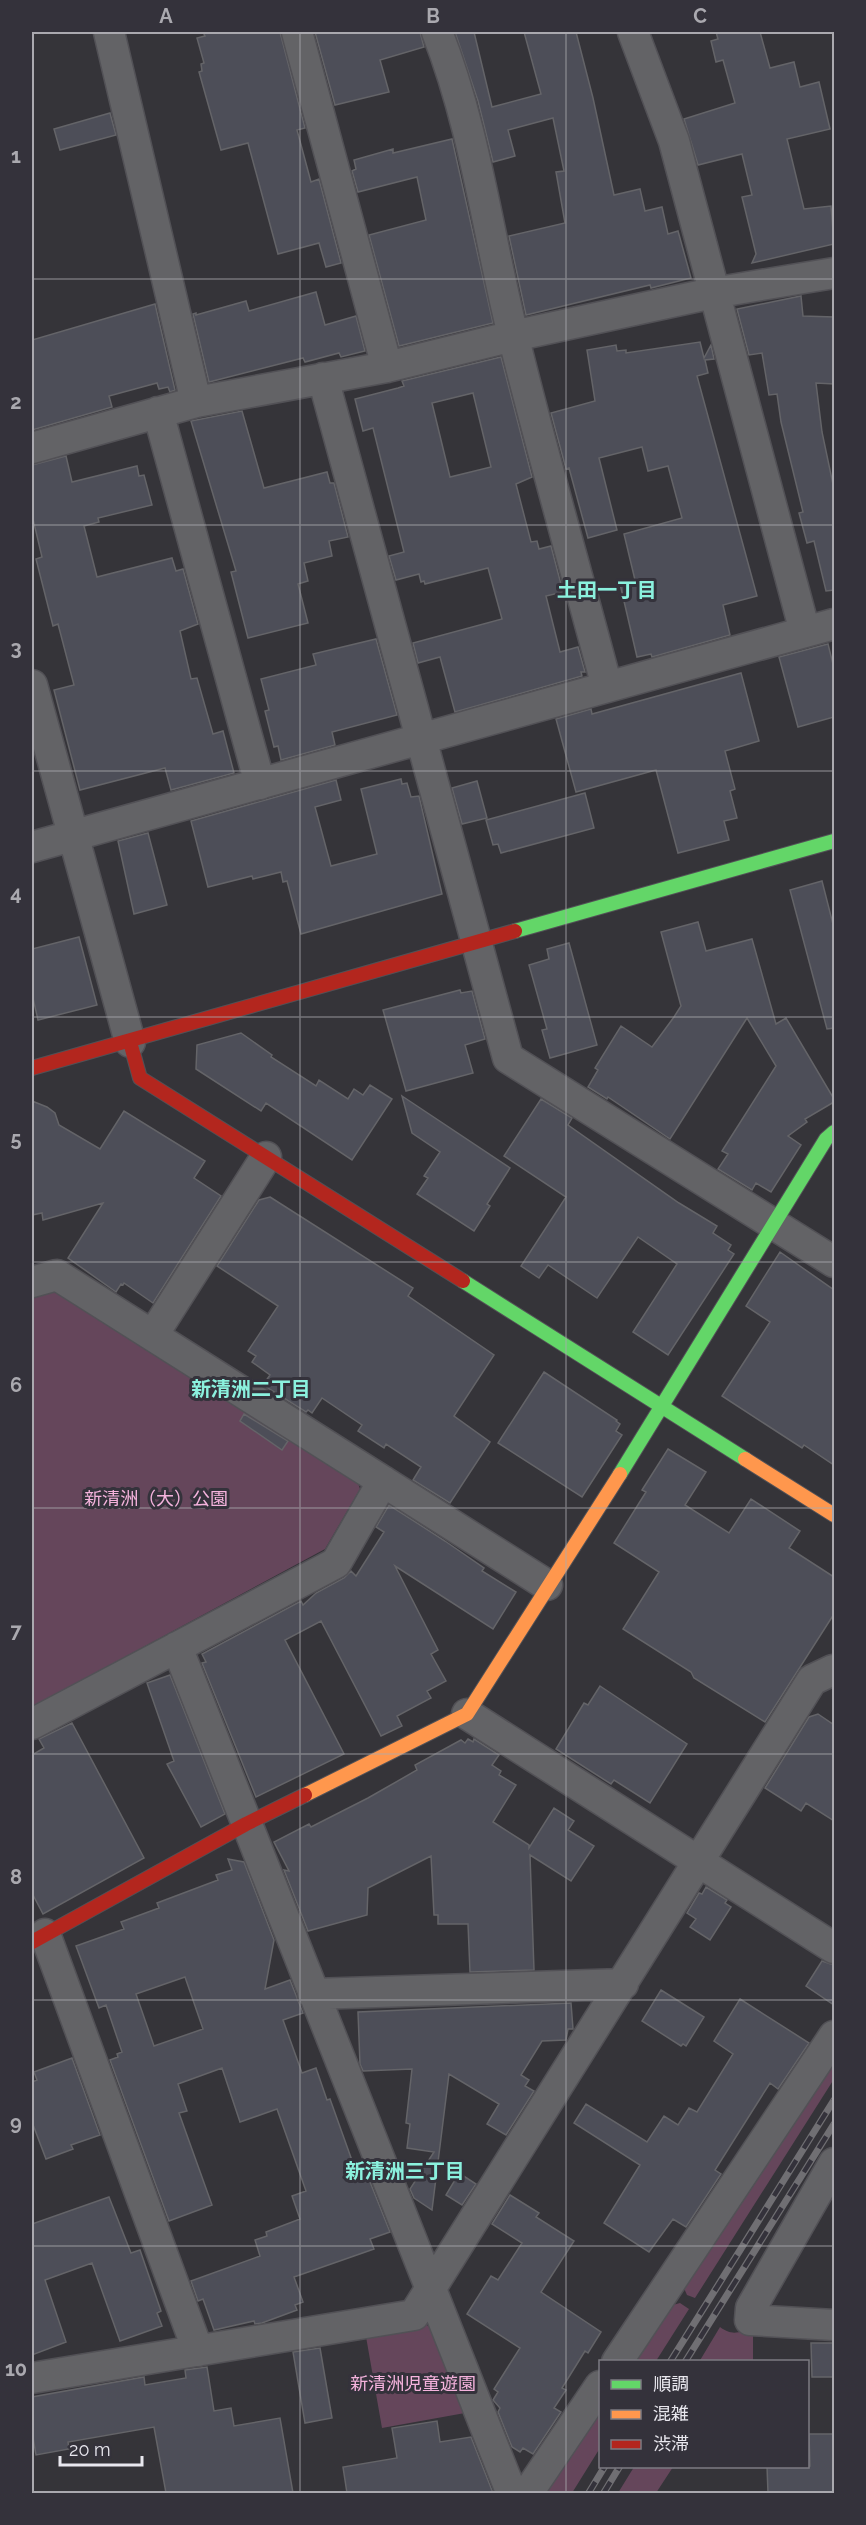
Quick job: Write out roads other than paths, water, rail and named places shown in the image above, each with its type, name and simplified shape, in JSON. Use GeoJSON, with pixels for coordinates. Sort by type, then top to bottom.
{"type":"FeatureCollection","features":[{"type":"Feature","properties":{"kind":"street"},"geometry":{"type":"LineString","coordinates":[[109,32],[196,402]]}},
{"type":"Feature","properties":{"kind":"street"},"geometry":{"type":"LineString","coordinates":[[297,32],[387,367]]}},
{"type":"Feature","properties":{"kind":"street"},"geometry":{"type":"LineString","coordinates":[[437,32],[448,59],[470,141],[513,336],[607,687]]}},
{"type":"Feature","properties":{"kind":"street"},"geometry":{"type":"LineString","coordinates":[[633,32],[674,141],[804,632]]}},
{"type":"Feature","properties":{"kind":"street"},"geometry":{"type":"LineString","coordinates":[[32,448],[196,402],[387,367],[513,336],[713,293],[834,273]]}},
{"type":"Feature","properties":{"kind":"street"},"geometry":{"type":"LineString","coordinates":[[323,378],[508,1058],[834,1262]]}},
{"type":"Feature","properties":{"kind":"street"},"geometry":{"type":"LineString","coordinates":[[158,412],[260,784]]}},
{"type":"Feature","properties":{"kind":"street"},"geometry":{"type":"LineString","coordinates":[[32,847],[834,624]]}},
{"type":"Feature","properties":{"kind":"street"},"geometry":{"type":"LineString","coordinates":[[32,685],[140,1078],[834,1515]]}},
{"type":"Feature","properties":{"kind":"street"},"geometry":{"type":"LineString","coordinates":[[32,1068],[834,841]]}},
{"type":"Feature","properties":{"kind":"street"},"geometry":{"type":"LineString","coordinates":[[198,2350],[38,1938],[246,1824],[467,1714],[663,1406],[826,1139],[834,1132]]}},
{"type":"Feature","properties":{"kind":"street"},"geometry":{"type":"LineString","coordinates":[[153,1335],[266,1157]]}},
{"type":"Feature","properties":{"kind":"street"},"geometry":{"type":"LineString","coordinates":[[32,1282],[57,1275],[548,1585]]}},
{"type":"Feature","properties":{"kind":"street"},"geometry":{"type":"LineString","coordinates":[[32,1724],[336,1563],[383,1481]]}},
{"type":"Feature","properties":{"kind":"street"},"geometry":{"type":"LineString","coordinates":[[177,1647],[512,2493]]}},
{"type":"Feature","properties":{"kind":"street"},"geometry":{"type":"LineString","coordinates":[[32,2378],[414,2315],[812,1680],[834,1670]]}},
{"type":"Feature","properties":{"kind":"street"},"geometry":{"type":"LineString","coordinates":[[467,1714],[834,1948]]}},
{"type":"Feature","properties":{"kind":"street"},"geometry":{"type":"LineString","coordinates":[[313,1994],[623,1984]]}},
{"type":"Feature","properties":{"kind":"street"},"geometry":{"type":"LineString","coordinates":[[618,2360],[834,2036]]}},
{"type":"Feature","properties":{"kind":"street"},"geometry":{"type":"LineString","coordinates":[[834,2163],[751,2308],[750,2320],[834,2325]]}},
{"type":"Feature","properties":{"kind":"street"},"geometry":{"type":"LineString","coordinates":[[527,2493],[599,2387]]}},
{"type":"Feature","properties":{"kind":"railway"},"geometry":{"type":"LineString","coordinates":[[671,2360],[834,2100]]}},
{"type":"Feature","properties":{"kind":"railway"},"geometry":{"type":"LineString","coordinates":[[686,2360],[834,2124]]}},
{"type":"Feature","properties":{"kind":"railway"},"geometry":{"type":"LineString","coordinates":[[588,2494],[604,2468]]}},
{"type":"Feature","properties":{"kind":"railway"},"geometry":{"type":"LineString","coordinates":[[603,2494],[619,2468]]}},
{"type":"Feature","properties":{"kind":"district","name":"土田一丁目"},"geometry":{"type":"Point","coordinates":[607,590]}},
{"type":"Feature","properties":{"kind":"district","name":"新清洲二丁目"},"geometry":{"type":"Point","coordinates":[251,1389]}},
{"type":"Feature","properties":{"kind":"district","name":"新清洲三丁目"},"geometry":{"type":"Point","coordinates":[405,2171]}},
{"type":"Feature","properties":{"kind":"park label","name":"新清洲（大）公園"},"geometry":{"type":"Point","coordinates":[156,1498]}},
{"type":"Feature","properties":{"kind":"park label","name":"新清洲児童遊園"},"geometry":{"type":"Point","coordinates":[413,2383]}}]}
